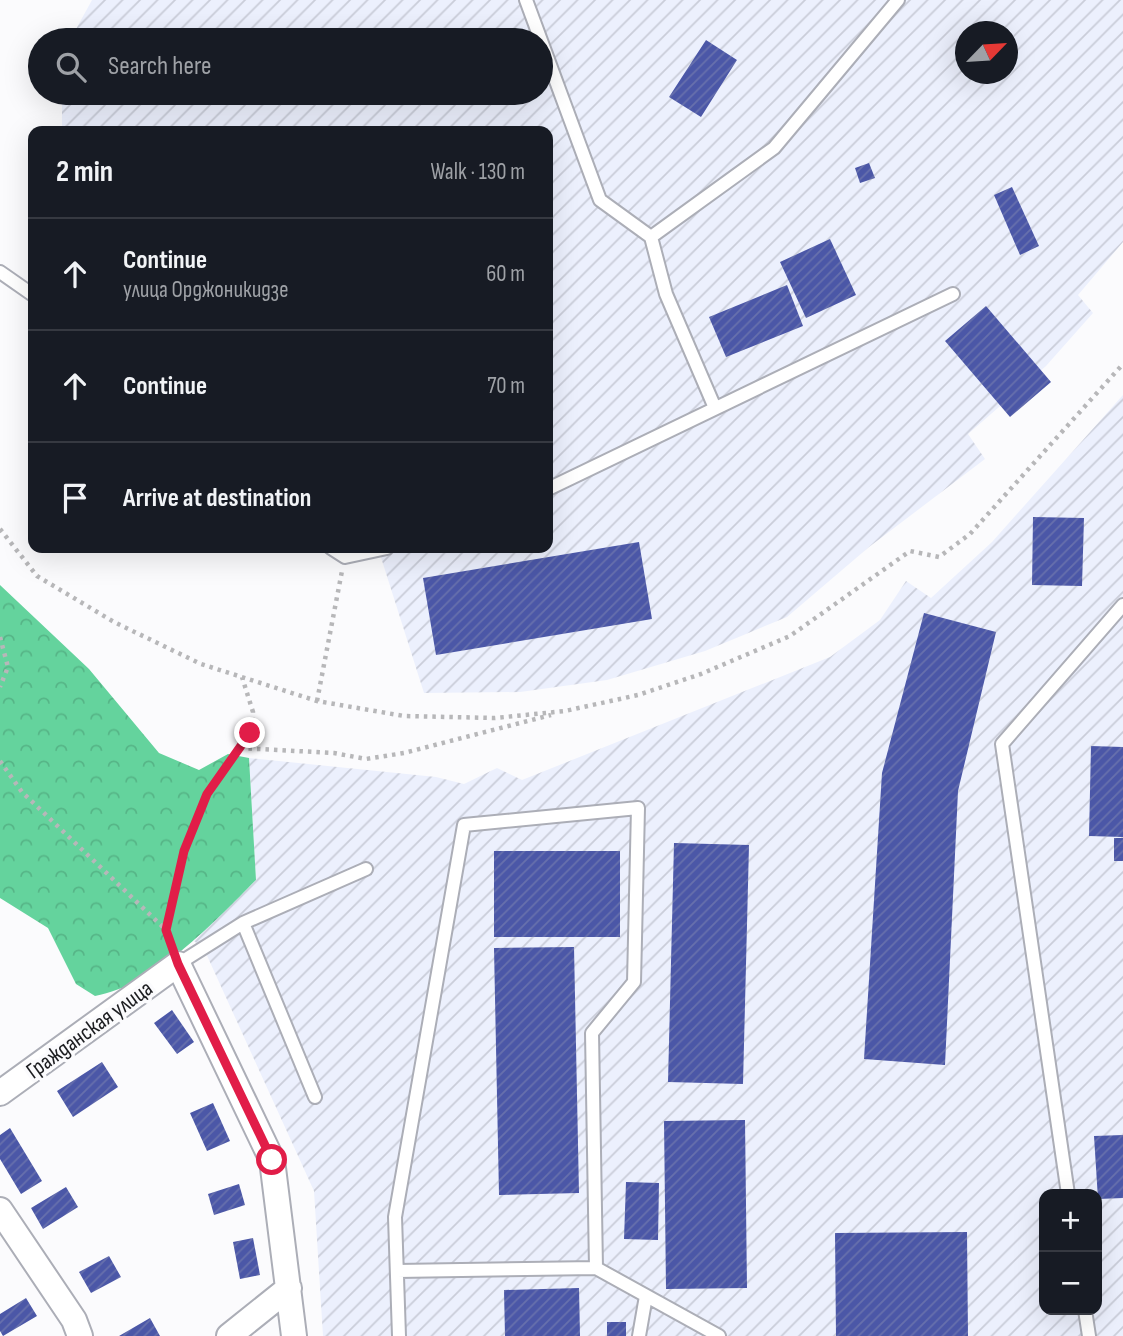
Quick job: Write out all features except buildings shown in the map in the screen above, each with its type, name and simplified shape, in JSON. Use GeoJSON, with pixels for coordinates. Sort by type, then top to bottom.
{"type":"FeatureCollection","features":[{"type":"Feature","properties":{"kind":"street","name":"Гражданская улица"},"geometry":{"type":"LineString","coordinates":[[0,1093],[178,964]]}},
{"type":"Feature","properties":{"kind":"street"},"geometry":{"type":"LineString","coordinates":[[178,964],[272,1160],[294,1336]]}},
{"type":"Feature","properties":{"kind":"street"},"geometry":{"type":"LineString","coordinates":[[0,1210],[75,1320],[80,1336]]}},
{"type":"Feature","properties":{"kind":"street"},"geometry":{"type":"LineString","coordinates":[[229,1336],[289,1288]]}},
{"type":"Feature","properties":{"kind":"lane"},"geometry":{"type":"LineString","coordinates":[[526,0],[536,28]]}},
{"type":"Feature","properties":{"kind":"lane"},"geometry":{"type":"LineString","coordinates":[[651,237],[774,148],[898,0]]}},
{"type":"Feature","properties":{"kind":"lane"},"geometry":{"type":"LineString","coordinates":[[553,73],[600,200],[651,237],[666,294],[715,408]]}},
{"type":"Feature","properties":{"kind":"lane"},"geometry":{"type":"LineString","coordinates":[[0,272],[28,292]]}},
{"type":"Feature","properties":{"kind":"lane"},"geometry":{"type":"LineString","coordinates":[[553,487],[953,294]]}},
{"type":"Feature","properties":{"kind":"lane"},"geometry":{"type":"LineString","coordinates":[[339,553],[345,557],[364,553]]}},
{"type":"Feature","properties":{"kind":"lane"},"geometry":{"type":"LineString","coordinates":[[1067,1189],[1002,744],[1123,605]]}},
{"type":"Feature","properties":{"kind":"lane"},"geometry":{"type":"LineString","coordinates":[[399,1336],[395,1217],[464,825],[638,808],[634,982],[592,1033],[596,1268]]}},
{"type":"Feature","properties":{"kind":"lane"},"geometry":{"type":"LineString","coordinates":[[178,964],[243,923],[366,869]]}},
{"type":"Feature","properties":{"kind":"lane"},"geometry":{"type":"LineString","coordinates":[[243,923],[315,1097]]}},
{"type":"Feature","properties":{"kind":"lane"},"geometry":{"type":"LineString","coordinates":[[397,1271],[596,1268],[719,1336]]}},
{"type":"Feature","properties":{"kind":"lane"},"geometry":{"type":"LineString","coordinates":[[639,1336],[646,1296]]}},
{"type":"Feature","properties":{"kind":"lane"},"geometry":{"type":"LineString","coordinates":[[1086,1315],[1089,1336]]}},
{"type":"Feature","properties":{"kind":"path"},"geometry":{"type":"LineString","coordinates":[[240,748],[334,752],[366,759],[404,753],[638,695],[701,674],[790,636],[910,551],[939,556],[970,534],[1123,364]]}},
{"type":"Feature","properties":{"kind":"path"},"geometry":{"type":"LineString","coordinates":[[0,529],[37,576],[103,616],[201,664],[317,701],[404,716],[495,718],[565,711]]}},
{"type":"Feature","properties":{"kind":"path"},"geometry":{"type":"LineString","coordinates":[[317,701],[345,557]]}},
{"type":"Feature","properties":{"kind":"path"},"geometry":{"type":"LineString","coordinates":[[0,637],[8,667],[0,687]]}},
{"type":"Feature","properties":{"kind":"path"},"geometry":{"type":"LineString","coordinates":[[166,930],[189,839],[207,794],[250,733],[253,712],[242,676]]}},
{"type":"Feature","properties":{"kind":"path"},"geometry":{"type":"LineString","coordinates":[[0,761],[22,792],[166,930],[178,964]]}},
{"type":"Feature","properties":{"kind":"shaded area"},"geometry":{"type":"Polygon","coordinates":[[[92,0],[1123,0],[1123,242],[1078,295],[1093,313],[1046,366],[968,434],[985,459],[869,547],[787,617],[705,651],[607,680],[520,692],[424,693],[380,553],[553,553],[553,126],[62,126],[62,105],[553,105],[553,28],[77,28],[92,0]]]}},
{"type":"Feature","properties":{"kind":"shaded area"},"geometry":{"type":"Polygon","coordinates":[[[1123,395],[1123,1336],[323,1336],[314,1191],[204,949],[194,941],[256,880],[249,758],[436,777],[464,784],[497,768],[522,780],[830,657],[880,620],[906,581],[931,598],[992,542],[1123,395]]]}},
{"type":"Feature","properties":{"kind":"green space"},"geometry":{"type":"Polygon","coordinates":[[[0,585],[89,669],[159,753],[199,770],[228,754],[249,758],[256,880],[182,950],[161,966],[118,990],[95,996],[76,984],[48,928],[0,898],[0,585]]]}},
{"type":"Feature","properties":{"kind":"route"},"geometry":{"type":"LineString","coordinates":[[250,733],[207,794],[184,851],[166,930],[178,964],[272,1160]]}}]}
